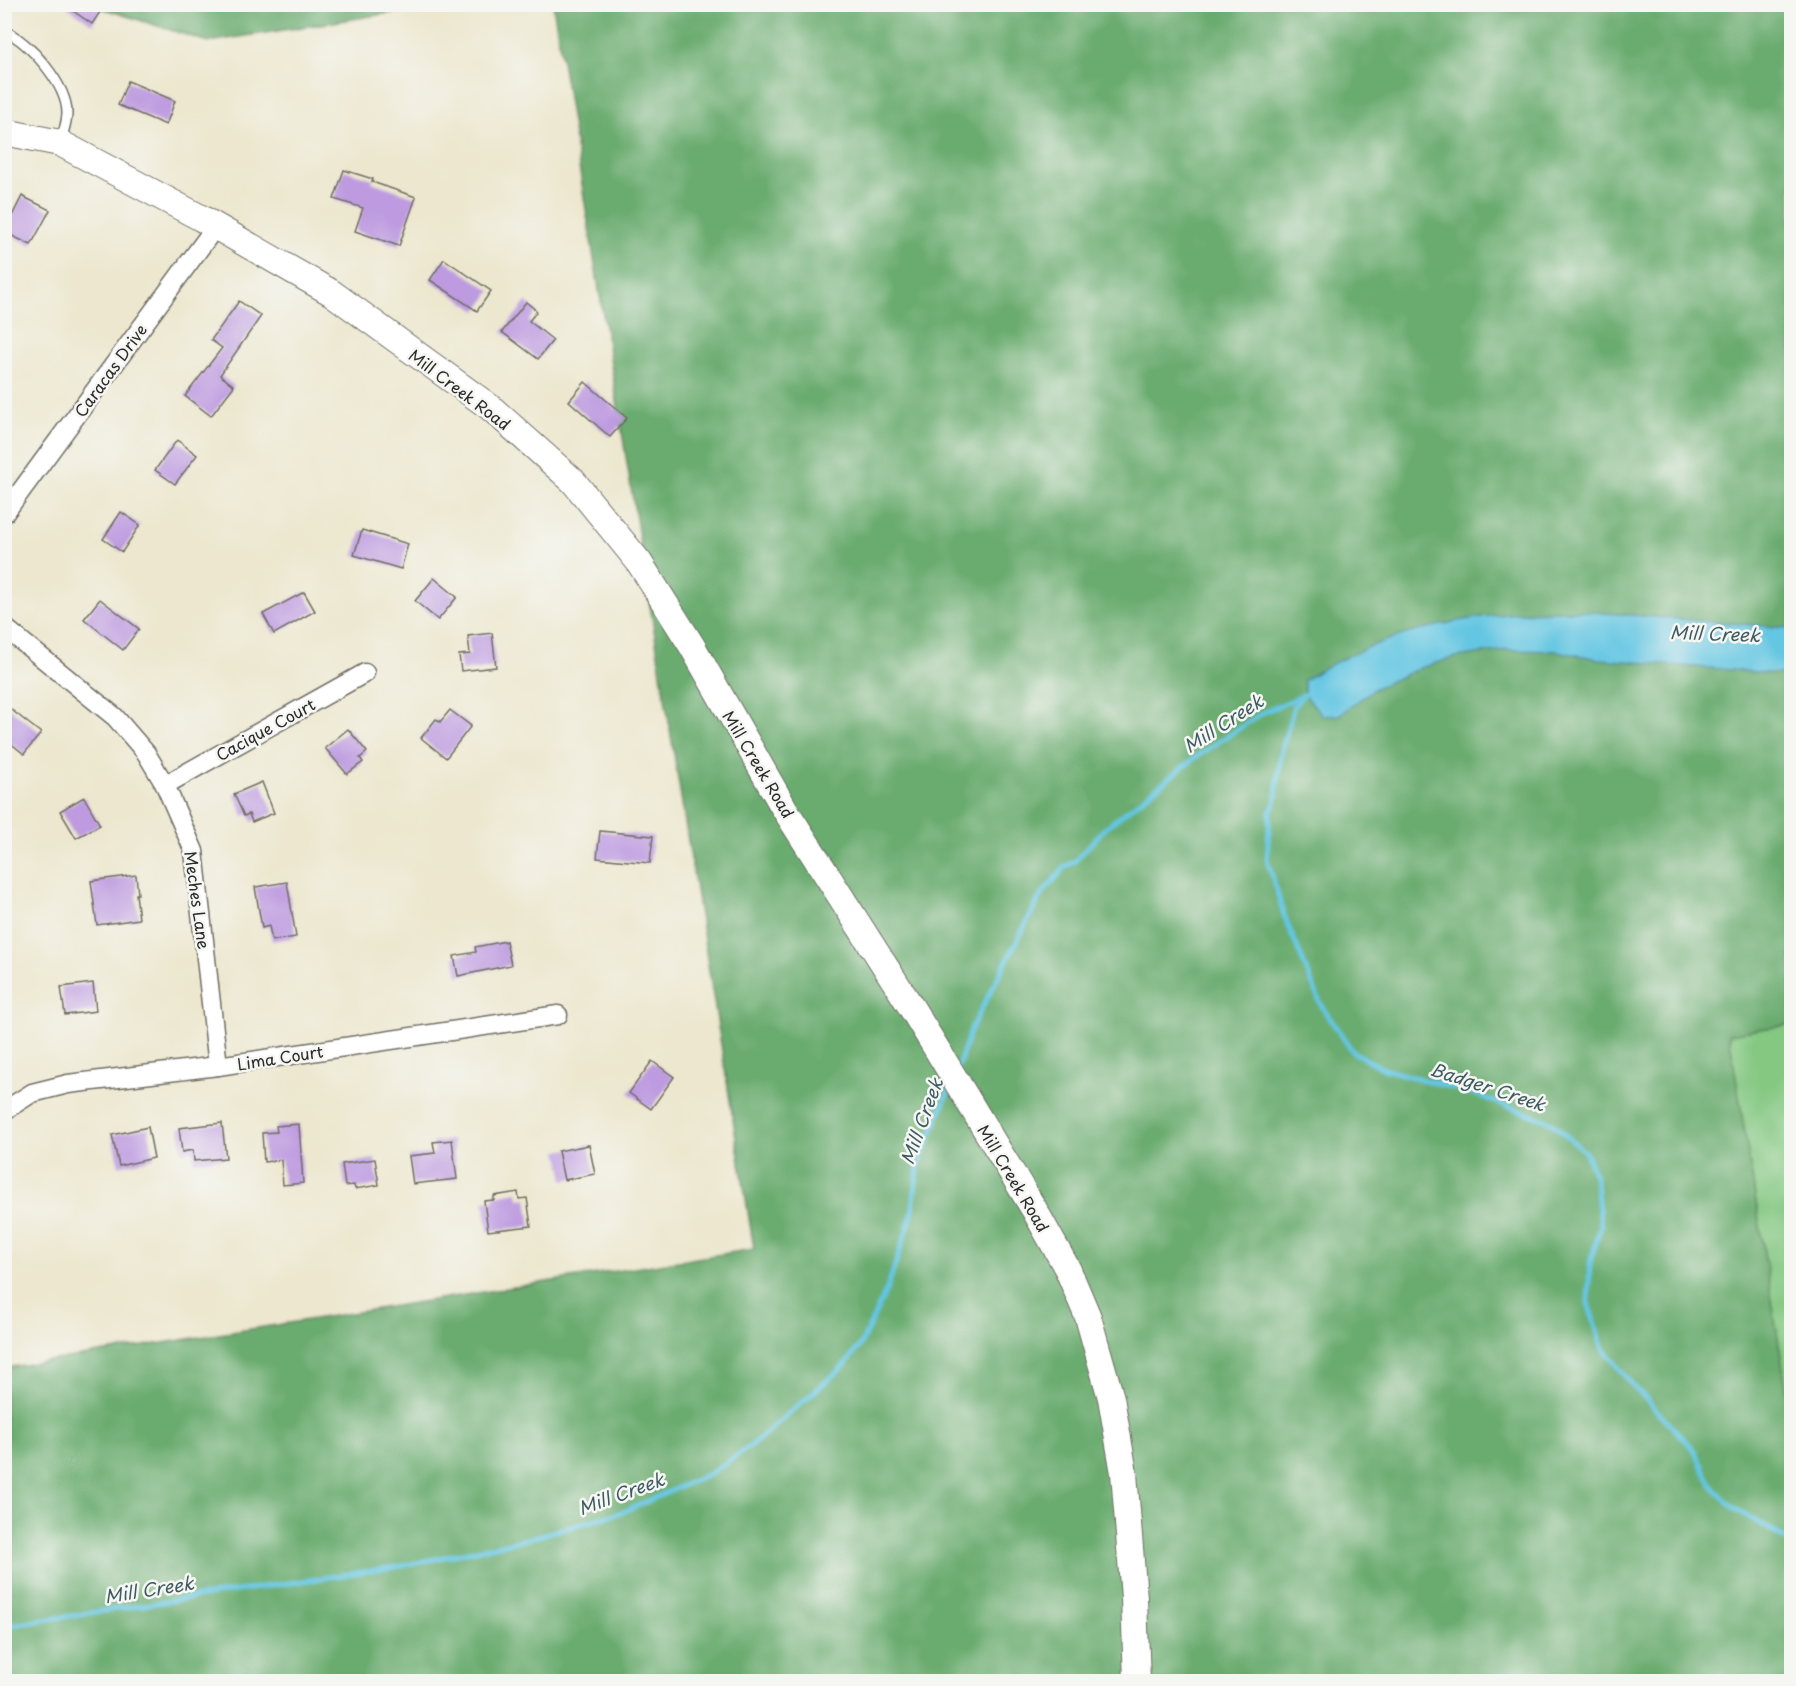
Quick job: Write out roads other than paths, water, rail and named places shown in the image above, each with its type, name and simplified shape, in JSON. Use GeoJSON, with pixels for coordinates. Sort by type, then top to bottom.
{"type":"FeatureCollection","features":[{"type":"Feature","properties":{"kind":"street","name":"Mill Creek Road"},"geometry":{"type":"LineString","coordinates":[[4,132],[60,143],[216,226],[332,293],[491,408],[573,481],[639,562],[665,602],[784,808],[860,924],[1034,1209],[1068,1270],[1088,1317],[1111,1398],[1124,1473],[1129,1517],[1137,1682]]}},
{"type":"Feature","properties":{"kind":"street","name":"Caracas Drive"},"geometry":{"type":"LineString","coordinates":[[4,514],[216,226]]}},
{"type":"Feature","properties":{"kind":"street","name":"Meches Lane"},"geometry":{"type":"LineString","coordinates":[[4,627],[115,717],[146,753],[165,785],[194,851],[218,1066]]}},
{"type":"Feature","properties":{"kind":"street","name":"Cacique Court"},"geometry":{"type":"LineString","coordinates":[[165,785],[365,672]]}},
{"type":"Feature","properties":{"kind":"street","name":"Lima Court"},"geometry":{"type":"LineString","coordinates":[[7,1109],[32,1093],[68,1084],[218,1066],[558,1015]]}},
{"type":"Feature","properties":{"kind":"lane"},"geometry":{"type":"LineString","coordinates":[[4,31],[18,38],[32,51],[62,90],[67,113],[60,143]]}},
{"type":"Feature","properties":{"kind":"water"},"geometry":{"type":"Polygon","coordinates":[[[1581,611],[1791,628],[1791,675],[1599,659],[1556,651],[1506,650],[1456,657],[1420,668],[1374,689],[1339,715],[1323,716],[1304,694],[1304,680],[1368,647],[1402,635],[1437,626],[1509,614],[1581,611]]]}},
{"type":"Feature","properties":{"kind":"waterway","name":"Mill Creek"},"geometry":{"type":"LineString","coordinates":[[958,1067],[971,1029],[1041,895],[1065,867],[1075,861],[1105,828],[1196,757],[1264,712],[1309,693]]}},
{"type":"Feature","properties":{"kind":"waterway","name":"Badger Creek"},"geometry":{"type":"LineString","coordinates":[[1303,695],[1294,706],[1281,754],[1275,803],[1270,812],[1267,859],[1285,918],[1322,1007],[1353,1052],[1384,1069],[1468,1092],[1551,1122],[1586,1153],[1595,1176],[1601,1225],[1590,1263],[1588,1303],[1602,1347],[1629,1381],[1694,1450],[1713,1488],[1734,1508],[1792,1543]]}},
{"type":"Feature","properties":{"kind":"waterway","name":"Mill Creek"},"geometry":{"type":"LineString","coordinates":[[4,1626],[402,1566],[523,1540],[623,1512],[711,1473],[751,1446],[844,1366],[861,1344],[887,1289],[912,1215],[918,1167],[950,1087]]}}]}
